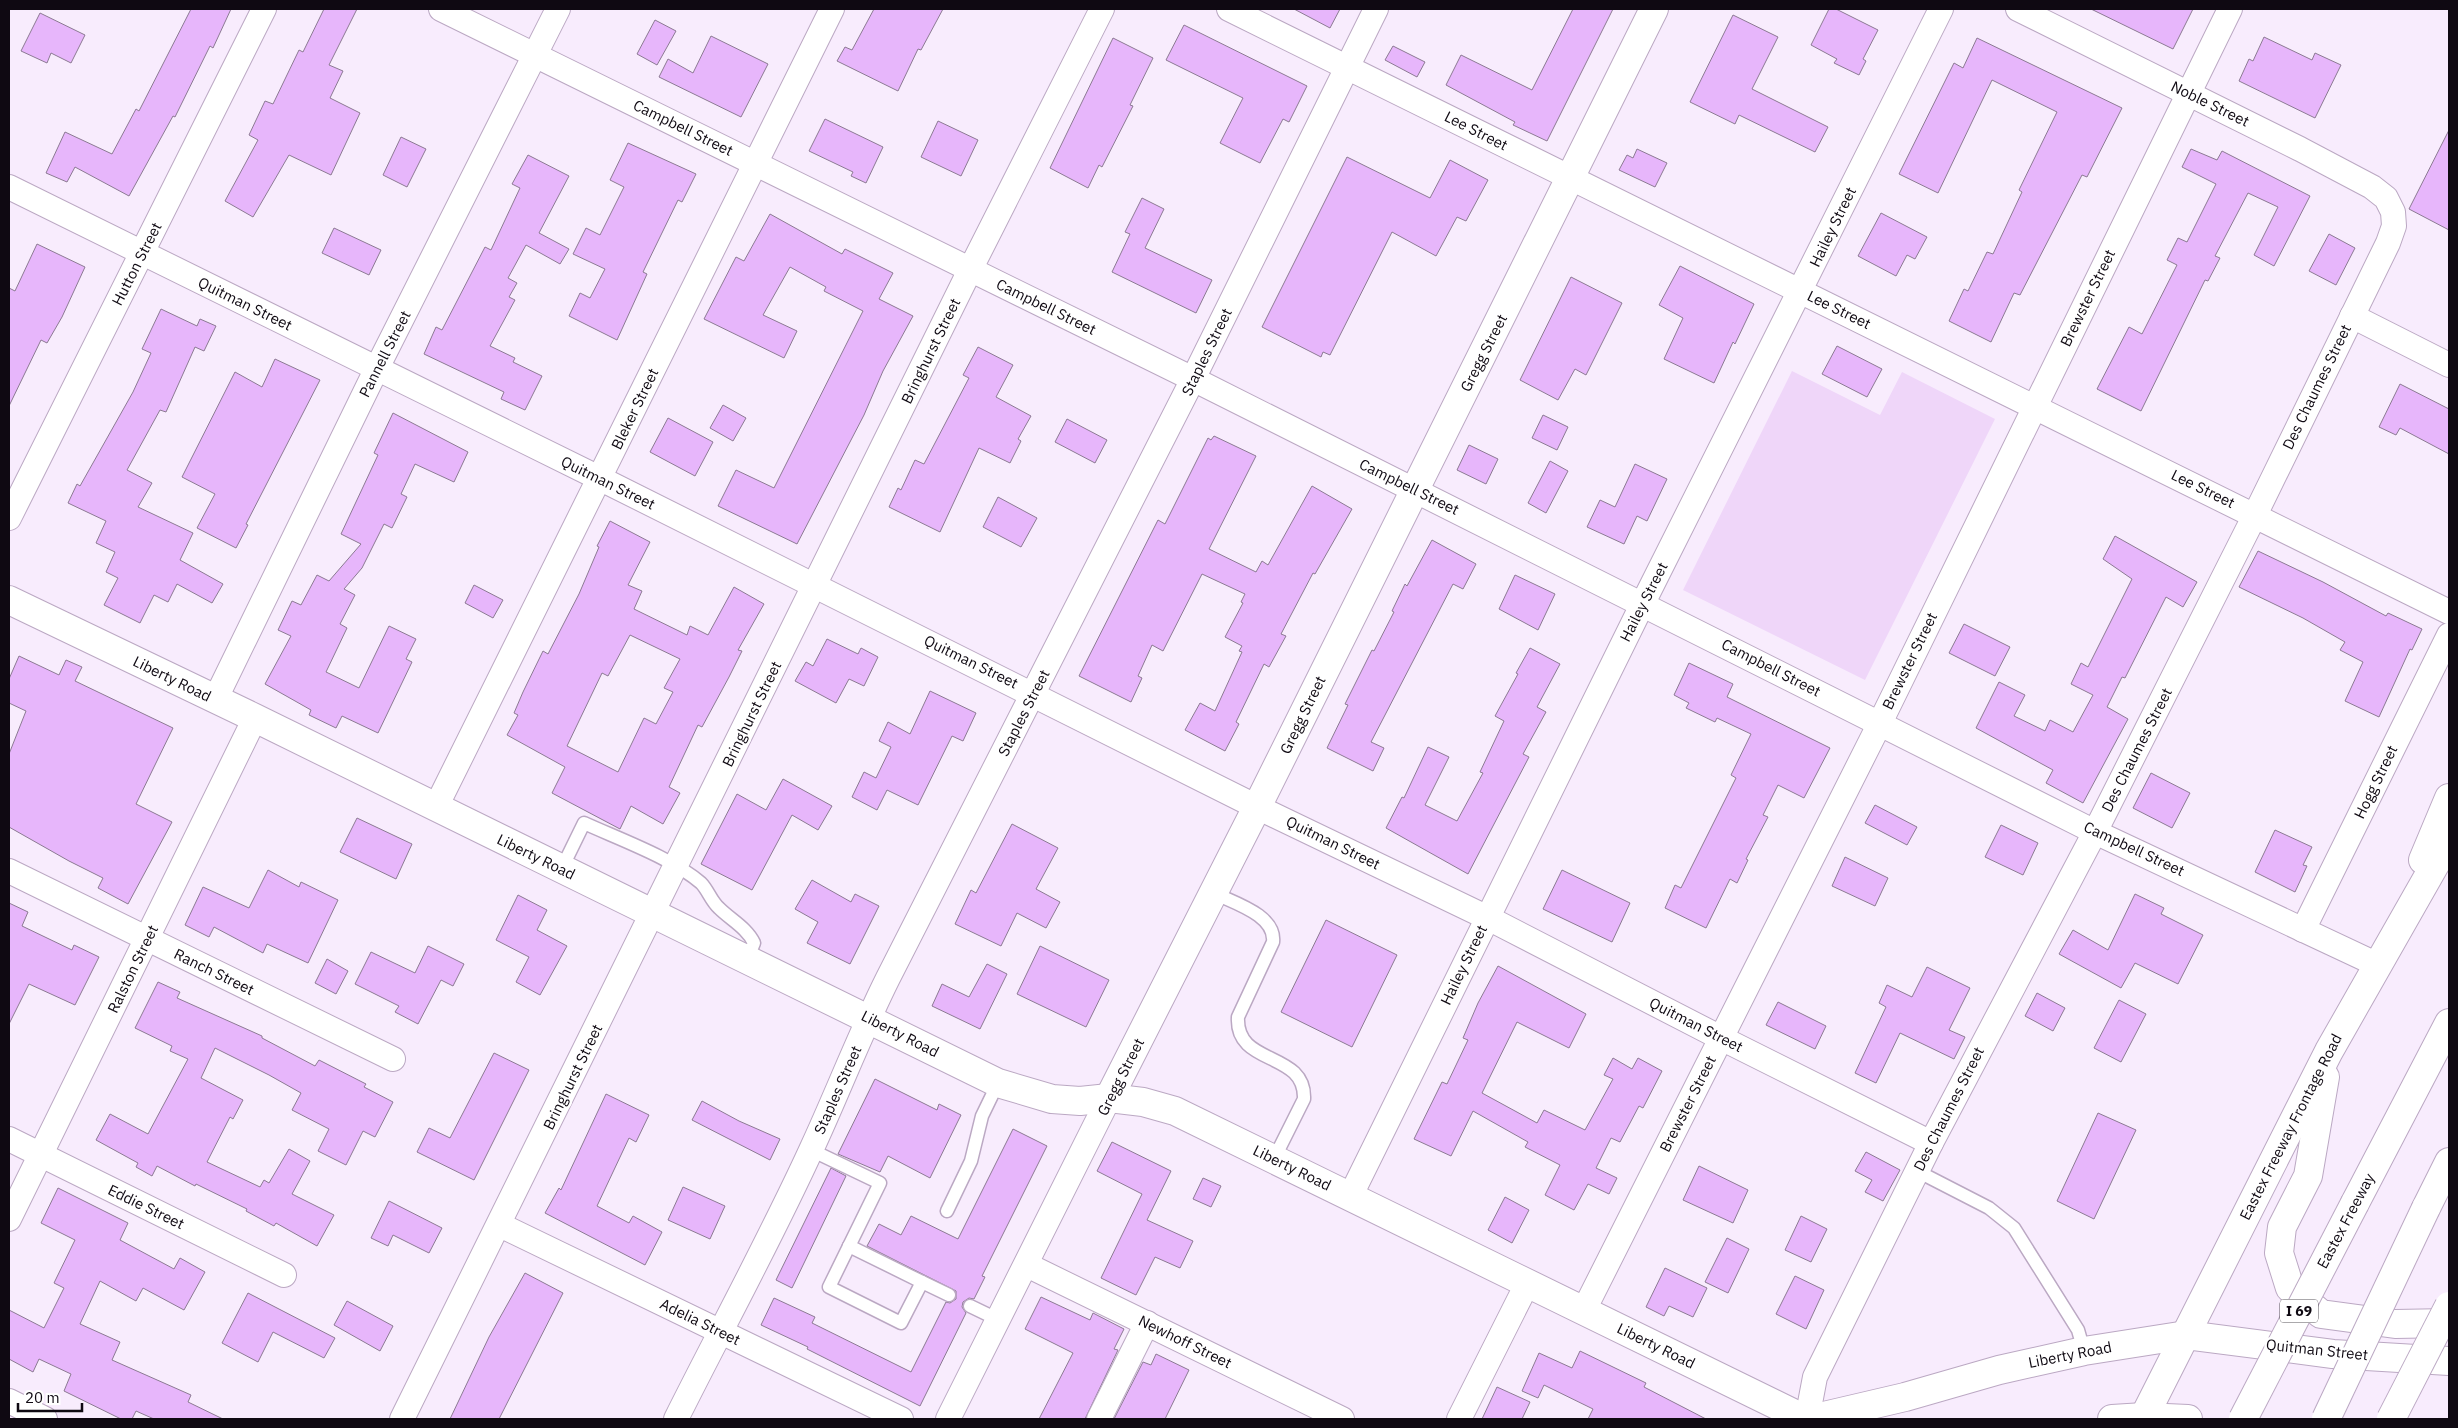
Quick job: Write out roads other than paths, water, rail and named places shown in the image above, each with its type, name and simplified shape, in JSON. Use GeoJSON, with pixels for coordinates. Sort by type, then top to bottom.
{"type":"FeatureCollection","features":[{"type":"Feature","properties":{"kind":"main road","name":"Gregg Street"},"geometry":{"type":"LineString","coordinates":[[1109,1098],[1258,807],[1654,9]]}},
{"type":"Feature","properties":{"kind":"main road","name":"Liberty Road"},"geometry":{"type":"LineString","coordinates":[[9,600],[255,718],[561,870],[998,1083],[1052,1099],[1080,1101],[1109,1098],[1143,1102],[1175,1111],[1808,1419],[1882,1410],[1999,1370],[2084,1351],[2186,1334]]}},
{"type":"Feature","properties":{"kind":"main road"},"geometry":{"type":"LineString","coordinates":[[2378,964],[2449,798]]}},
{"type":"Feature","properties":{"kind":"main road","name":"Eastex Freeway Frontage Road"},"geometry":{"type":"LineString","coordinates":[[2143,1418],[2329,1050],[2449,840]]}},
{"type":"Feature","properties":{"kind":"main road","name":"Eastex Freeway"},"geometry":{"type":"LineString","coordinates":[[2243,1419],[2449,1023]]}},
{"type":"Feature","properties":{"kind":"main road"},"geometry":{"type":"LineString","coordinates":[[2329,1050],[2308,1176],[2282,1227],[2279,1253],[2290,1288],[2321,1314],[2395,1324],[2449,1323]]}},
{"type":"Feature","properties":{"kind":"main road"},"geometry":{"type":"LineString","coordinates":[[2326,1419],[2449,1162]]}},
{"type":"Feature","properties":{"kind":"main road"},"geometry":{"type":"LineString","coordinates":[[2391,1419],[2449,1306]]}},
{"type":"Feature","properties":{"kind":"main road","name":"Quitman Street"},"geometry":{"type":"LineString","coordinates":[[2186,1334],[2333,1354],[2449,1361]]}},
{"type":"Feature","properties":{"kind":"main road"},"geometry":{"type":"LineString","coordinates":[[2112,1419],[2188,1419]]}},
{"type":"Feature","properties":{"kind":"street","name":"Hutton Street"},"geometry":{"type":"LineString","coordinates":[[9,518],[143,254],[264,9]]}},
{"type":"Feature","properties":{"kind":"street","name":"Campbell Street"},"geometry":{"type":"LineString","coordinates":[[441,9],[1193,379],[2095,832],[2378,964]]}},
{"type":"Feature","properties":{"kind":"street","name":"Pannell Street"},"geometry":{"type":"LineString","coordinates":[[215,700],[376,370],[558,9]]}},
{"type":"Feature","properties":{"kind":"street","name":"Bleker Street"},"geometry":{"type":"LineString","coordinates":[[436,807],[601,479],[832,9]]}},
{"type":"Feature","properties":{"kind":"street","name":"Bringhurst Street"},"geometry":{"type":"LineString","coordinates":[[402,1419],[816,586],[970,270],[1102,9]]}},
{"type":"Feature","properties":{"kind":"street","name":"Lee Street"},"geometry":{"type":"LineString","coordinates":[[1229,9],[2255,514],[2449,612]]}},
{"type":"Feature","properties":{"kind":"street","name":"Staples Street"},"geometry":{"type":"LineString","coordinates":[[676,1419],[812,1150],[857,1050],[868,1018],[1193,379],[1376,9]]}},
{"type":"Feature","properties":{"kind":"street","name":"Hailey Street"},"geometry":{"type":"LineString","coordinates":[[1350,1197],[1642,603],[1801,292],[1941,9]]}},
{"type":"Feature","properties":{"kind":"street","name":"Noble Street"},"geometry":{"type":"LineString","coordinates":[[2018,9],[2300,148],[2372,187],[2386,198],[2393,212]]}},
{"type":"Feature","properties":{"kind":"street","name":"Brewster Street"},"geometry":{"type":"LineString","coordinates":[[1584,1310],[1880,723],[2230,9]]}},
{"type":"Feature","properties":{"kind":"street","name":"Quitman Street"},"geometry":{"type":"LineString","coordinates":[[9,188],[601,479],[1258,807],[1488,918],[1931,1143]]}},
{"type":"Feature","properties":{"kind":"street","name":"Des Chaumes Street"},"geometry":{"type":"LineString","coordinates":[[1808,1419],[1815,1377],[1931,1143],[2095,832],[2255,514],[2388,243],[2394,226],[2393,212]]}},
{"type":"Feature","properties":{"kind":"street"},"geometry":{"type":"LineString","coordinates":[[2352,316],[2449,365]]}},
{"type":"Feature","properties":{"kind":"street","name":"Hogg Street"},"geometry":{"type":"LineString","coordinates":[[2303,930],[2449,635]]}},
{"type":"Feature","properties":{"kind":"street","name":"Ralston Street"},"geometry":{"type":"LineString","coordinates":[[9,1219],[42,1156],[255,718]]}},
{"type":"Feature","properties":{"kind":"street","name":"Ranch Street"},"geometry":{"type":"LineString","coordinates":[[9,871],[392,1059]]}},
{"type":"Feature","properties":{"kind":"street","name":"Gregg Street"},"geometry":{"type":"LineString","coordinates":[[948,1419],[1027,1265],[1109,1098]]}},
{"type":"Feature","properties":{"kind":"street","name":"Eddie Street"},"geometry":{"type":"LineString","coordinates":[[9,1139],[284,1275]]}},
{"type":"Feature","properties":{"kind":"street","name":"Adelia Street"},"geometry":{"type":"LineString","coordinates":[[500,1224],[901,1419]]}},
{"type":"Feature","properties":{"kind":"street","name":"Newhoff Street"},"geometry":{"type":"LineString","coordinates":[[1027,1265],[1342,1419]]}},
{"type":"Feature","properties":{"kind":"street"},"geometry":{"type":"LineString","coordinates":[[1459,1419],[1528,1282]]}},
{"type":"Feature","properties":{"kind":"street"},"geometry":{"type":"LineString","coordinates":[[1099,1419],[1147,1323]]}},
{"type":"Feature","properties":{"kind":"street"},"geometry":{"type":"LineString","coordinates":[[9,1402],[45,1419]]}},
{"type":"Feature","properties":{"kind":"lane"},"geometry":{"type":"LineString","coordinates":[[561,870],[584,823],[677,867],[703,884],[710,898],[719,908],[750,934],[754,943],[748,960]]}},
{"type":"Feature","properties":{"kind":"lane"},"geometry":{"type":"LineString","coordinates":[[1214,893],[1262,918],[1269,924],[1274,934],[1273,942],[1238,1017],[1237,1027],[1241,1038],[1249,1047],[1291,1069],[1299,1076],[1305,1088],[1304,1099],[1274,1159]]}},
{"type":"Feature","properties":{"kind":"lane"},"geometry":{"type":"LineString","coordinates":[[947,1211],[971,1162],[982,1116],[998,1083]]}},
{"type":"Feature","properties":{"kind":"lane"},"geometry":{"type":"LineString","coordinates":[[812,1150],[880,1183],[829,1287],[901,1323],[922,1282]]}},
{"type":"Feature","properties":{"kind":"lane"},"geometry":{"type":"LineString","coordinates":[[1917,1171],[1989,1208],[2014,1228],[2078,1330],[2084,1351]]}},
{"type":"Feature","properties":{"kind":"lane"},"geometry":{"type":"LineString","coordinates":[[849,1246],[949,1295]]}},
{"type":"Feature","properties":{"kind":"lane"},"geometry":{"type":"LineString","coordinates":[[970,1306],[999,1320]]}}]}
